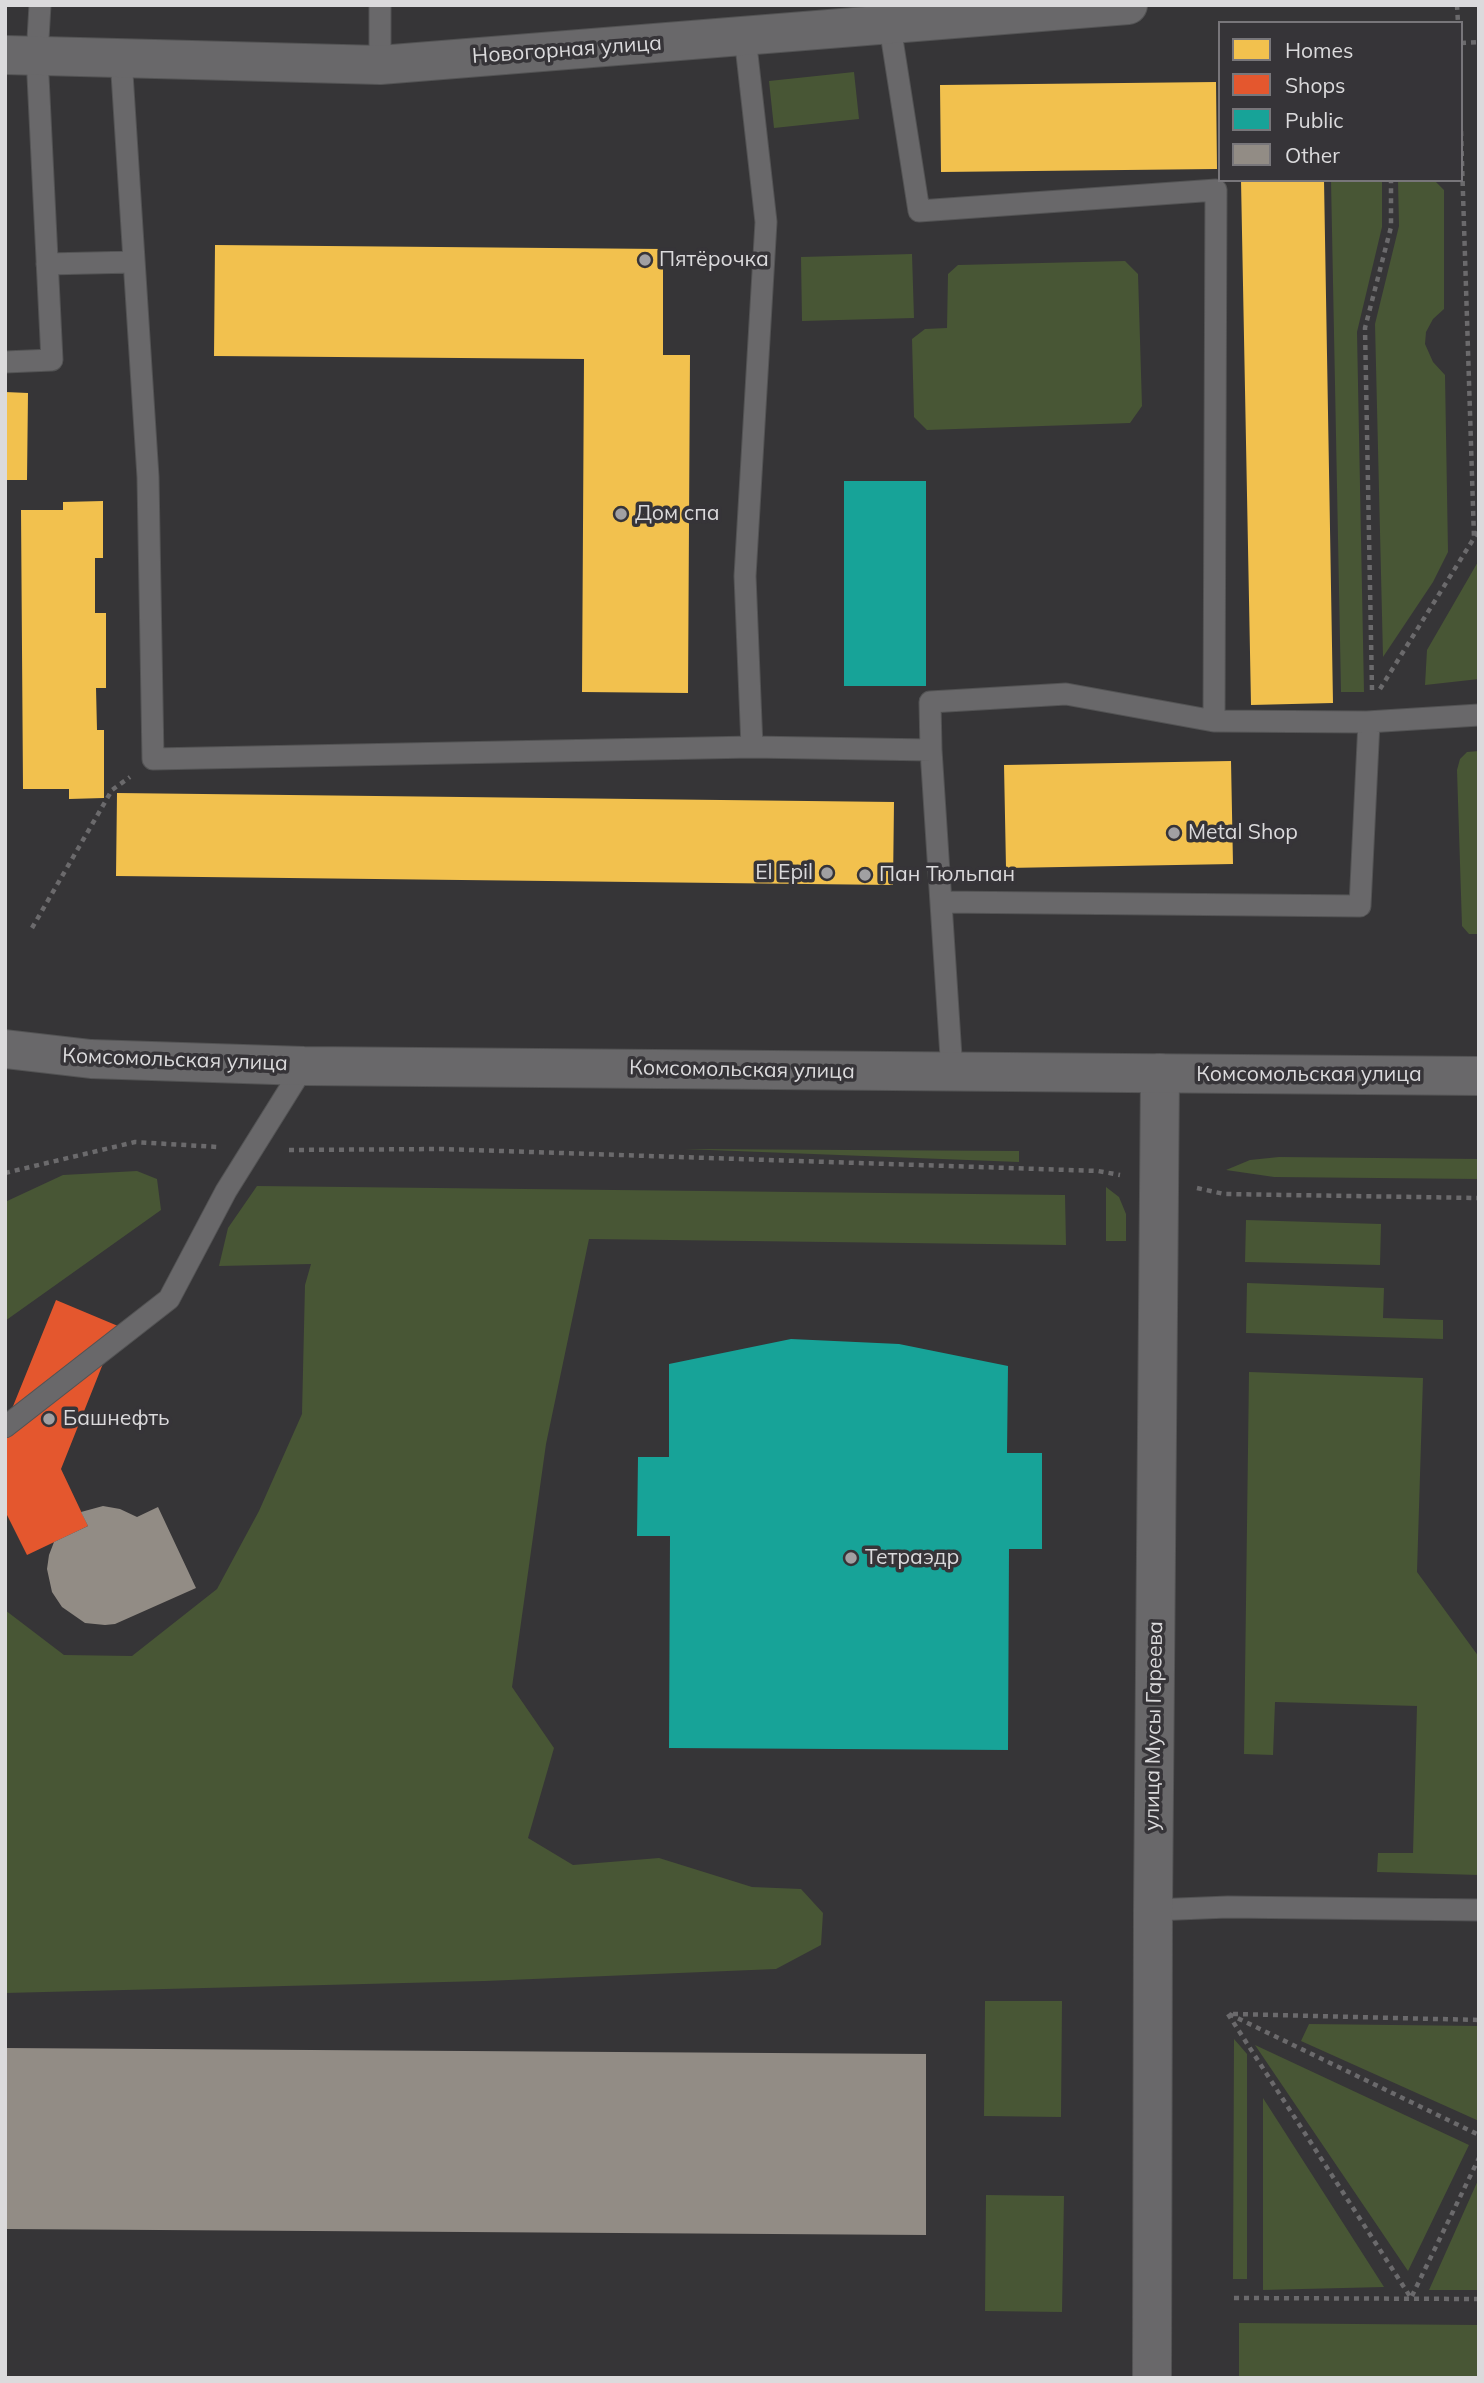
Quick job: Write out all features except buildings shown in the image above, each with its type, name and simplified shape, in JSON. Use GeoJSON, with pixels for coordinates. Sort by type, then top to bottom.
{"type":"FeatureCollection","features":[{"type":"Feature","properties":{"kind":"street","name":"Новогорная улица"},"geometry":{"type":"LineString","coordinates":[[21,56],[380,65],[746,37],[888,15],[1128,5]]}},
{"type":"Feature","properties":{"kind":"street","name":"Комсомольская улица"},"geometry":{"type":"LineString","coordinates":[[11,1061],[91,1059],[304,1066],[1479,1076]]}},
{"type":"Feature","properties":{"kind":"street","name":"улица Мусы Гареева"},"geometry":{"type":"LineString","coordinates":[[1152,2378],[1160,1073]]}},
{"type":"Feature","properties":{"kind":"lane"},"geometry":{"type":"LineString","coordinates":[[5,362],[52,360],[47,264],[21,56],[40,5]]}},
{"type":"Feature","properties":{"kind":"lane"},"geometry":{"type":"LineString","coordinates":[[380,5],[380,65]]}},
{"type":"Feature","properties":{"kind":"lane"},"geometry":{"type":"LineString","coordinates":[[888,15],[919,211],[1216,190],[1214,722]]}},
{"type":"Feature","properties":{"kind":"lane"},"geometry":{"type":"LineString","coordinates":[[746,37],[766,222],[745,576],[752,747]]}},
{"type":"Feature","properties":{"kind":"lane"},"geometry":{"type":"LineString","coordinates":[[121,58],[148,477],[153,759],[752,747],[931,750]]}},
{"type":"Feature","properties":{"kind":"lane"},"geometry":{"type":"LineString","coordinates":[[47,264],[134,262]]}},
{"type":"Feature","properties":{"kind":"lane"},"geometry":{"type":"LineString","coordinates":[[952,1072],[930,702],[1066,694],[1214,722],[1369,722],[1479,715]]}},
{"type":"Feature","properties":{"kind":"lane"},"geometry":{"type":"LineString","coordinates":[[941,902],[1360,906],[1369,722]]}},
{"type":"Feature","properties":{"kind":"lane"},"geometry":{"type":"LineString","coordinates":[[5,1427],[169,1299],[226,1191],[304,1066]]}},
{"type":"Feature","properties":{"kind":"lane"},"geometry":{"type":"LineString","coordinates":[[1153,1910],[1228,1907],[1479,1910]]}},
{"type":"Feature","properties":{"kind":"path"},"geometry":{"type":"LineString","coordinates":[[1391,182],[1391,227],[1365,328],[1373,701],[1479,530]]}},
{"type":"Feature","properties":{"kind":"path"},"geometry":{"type":"LineString","coordinates":[[1463,182],[1474,538]]}},
{"type":"Feature","properties":{"kind":"path"},"geometry":{"type":"LineString","coordinates":[[32,928],[112,790],[153,759]]}},
{"type":"Feature","properties":{"kind":"path"},"geometry":{"type":"LineString","coordinates":[[5,1173],[54,1159],[135,1142],[251,1150],[441,1149],[1098,1171],[1224,1194],[1479,1198]]}},
{"type":"Feature","properties":{"kind":"path"},"geometry":{"type":"LineString","coordinates":[[1228,2014],[1479,2020]]}},
{"type":"Feature","properties":{"kind":"path"},"geometry":{"type":"LineString","coordinates":[[1228,2014],[1479,2135]]}},
{"type":"Feature","properties":{"kind":"path"},"geometry":{"type":"LineString","coordinates":[[1228,2014],[1411,2298]]}},
{"type":"Feature","properties":{"kind":"path"},"geometry":{"type":"LineString","coordinates":[[1411,2298],[1479,2158]]}},
{"type":"Feature","properties":{"kind":"path"},"geometry":{"type":"LineString","coordinates":[[1234,2298],[1479,2299]]}},
{"type":"Feature","properties":{"kind":"green space"},"geometry":{"type":"Polygon","coordinates":[[[854,72],[859,119],[774,128],[769,81],[854,72]]]}},
{"type":"Feature","properties":{"kind":"green space"},"geometry":{"type":"Polygon","coordinates":[[[1331,182],[1382,182],[1382,227],[1357,332],[1364,692],[1341,692],[1331,182]]]}},
{"type":"Feature","properties":{"kind":"green space"},"geometry":{"type":"Polygon","coordinates":[[[1398,182],[1436,182],[1444,190],[1444,309],[1433,319],[1426,332],[1425,344],[1433,362],[1445,375],[1448,552],[1433,582],[1383,657],[1375,324],[1399,226],[1398,182]]]}},
{"type":"Feature","properties":{"kind":"green space"},"geometry":{"type":"Polygon","coordinates":[[[912,254],[914,318],[802,321],[801,257],[912,254]]]}},
{"type":"Feature","properties":{"kind":"green space"},"geometry":{"type":"Polygon","coordinates":[[[1125,261],[1138,274],[1142,406],[1130,423],[927,430],[914,417],[912,339],[925,329],[947,328],[948,274],[958,265],[1125,261]]]}},
{"type":"Feature","properties":{"kind":"green space"},"geometry":{"type":"Polygon","coordinates":[[[1479,560],[1479,679],[1425,685],[1427,650],[1479,560]]]}},
{"type":"Feature","properties":{"kind":"green space"},"geometry":{"type":"Polygon","coordinates":[[[1479,751],[1479,934],[1469,934],[1462,926],[1457,770],[1460,759],[1467,752],[1479,751]]]}},
{"type":"Feature","properties":{"kind":"green space"},"geometry":{"type":"Polygon","coordinates":[[[684,1149],[1019,1151],[1019,1162],[684,1149]]]}},
{"type":"Feature","properties":{"kind":"green space"},"geometry":{"type":"Polygon","coordinates":[[[1279,1157],[1479,1159],[1479,1179],[1274,1177],[1226,1170],[1250,1160],[1279,1157]]]}},
{"type":"Feature","properties":{"kind":"green space"},"geometry":{"type":"Polygon","coordinates":[[[137,1171],[157,1179],[161,1210],[5,1321],[5,1202],[63,1175],[137,1171]]]}},
{"type":"Feature","properties":{"kind":"green space"},"geometry":{"type":"Polygon","coordinates":[[[257,1186],[1065,1195],[1066,1245],[589,1239],[546,1444],[512,1687],[554,1748],[528,1838],[573,1865],[659,1858],[752,1887],[801,1889],[823,1913],[821,1945],[776,1969],[485,1981],[5,1993],[5,1610],[64,1655],[132,1656],[217,1589],[259,1511],[302,1414],[305,1285],[311,1264],[219,1266],[228,1228],[257,1186]]]}},
{"type":"Feature","properties":{"kind":"green space"},"geometry":{"type":"Polygon","coordinates":[[[1106,1187],[1119,1197],[1126,1214],[1126,1241],[1106,1241],[1106,1187]]]}},
{"type":"Feature","properties":{"kind":"green space"},"geometry":{"type":"Polygon","coordinates":[[[1246,1220],[1381,1224],[1380,1265],[1245,1262],[1246,1220]]]}},
{"type":"Feature","properties":{"kind":"green space"},"geometry":{"type":"Polygon","coordinates":[[[1247,1283],[1384,1288],[1383,1318],[1443,1320],[1443,1339],[1246,1333],[1247,1283]]]}},
{"type":"Feature","properties":{"kind":"green space"},"geometry":{"type":"Polygon","coordinates":[[[1249,1372],[1423,1378],[1417,1572],[1479,1657],[1479,1875],[1377,1872],[1378,1853],[1413,1853],[1417,1706],[1275,1702],[1273,1755],[1244,1754],[1249,1372]]]}},
{"type":"Feature","properties":{"kind":"green space"},"geometry":{"type":"Polygon","coordinates":[[[985,2001],[1062,2001],[1061,2117],[984,2116],[985,2001]]]}},
{"type":"Feature","properties":{"kind":"green space"},"geometry":{"type":"Polygon","coordinates":[[[1309,2024],[1479,2026],[1479,2121],[1301,2041],[1309,2024]]]}},
{"type":"Feature","properties":{"kind":"green space"},"geometry":{"type":"Polygon","coordinates":[[[1234,2039],[1247,2054],[1247,2279],[1233,2279],[1234,2039]]]}},
{"type":"Feature","properties":{"kind":"green space"},"geometry":{"type":"Polygon","coordinates":[[[1255,2045],[1469,2145],[1408,2271],[1255,2045]]]}},
{"type":"Feature","properties":{"kind":"green space"},"geometry":{"type":"Polygon","coordinates":[[[1263,2098],[1384,2287],[1263,2290],[1263,2098]]]}},
{"type":"Feature","properties":{"kind":"green space"},"geometry":{"type":"Polygon","coordinates":[[[1479,2178],[1479,2290],[1429,2290],[1479,2178]]]}},
{"type":"Feature","properties":{"kind":"green space"},"geometry":{"type":"Polygon","coordinates":[[[986,2195],[1064,2196],[1062,2312],[985,2311],[986,2195]]]}},
{"type":"Feature","properties":{"kind":"green space"},"geometry":{"type":"Polygon","coordinates":[[[1239,2323],[1479,2325],[1479,2378],[1239,2378],[1239,2323]]]}},
{"type":"Feature","properties":{"kind":"place","name":"Пятёрочка"},"geometry":{"type":"Point","coordinates":[645,260]}},
{"type":"Feature","properties":{"kind":"place","name":"Дом спа"},"geometry":{"type":"Point","coordinates":[621,514]}},
{"type":"Feature","properties":{"kind":"place","name":"Metal Shop"},"geometry":{"type":"Point","coordinates":[1174,833]}},
{"type":"Feature","properties":{"kind":"place","name":"El Epil"},"geometry":{"type":"Point","coordinates":[827,873]}},
{"type":"Feature","properties":{"kind":"place","name":"Пан Тюльпан"},"geometry":{"type":"Point","coordinates":[865,875]}},
{"type":"Feature","properties":{"kind":"place","name":"Башнефть"},"geometry":{"type":"Point","coordinates":[49,1419]}},
{"type":"Feature","properties":{"kind":"place","name":"Тетраэдр"},"geometry":{"type":"Point","coordinates":[851,1558]}}]}
